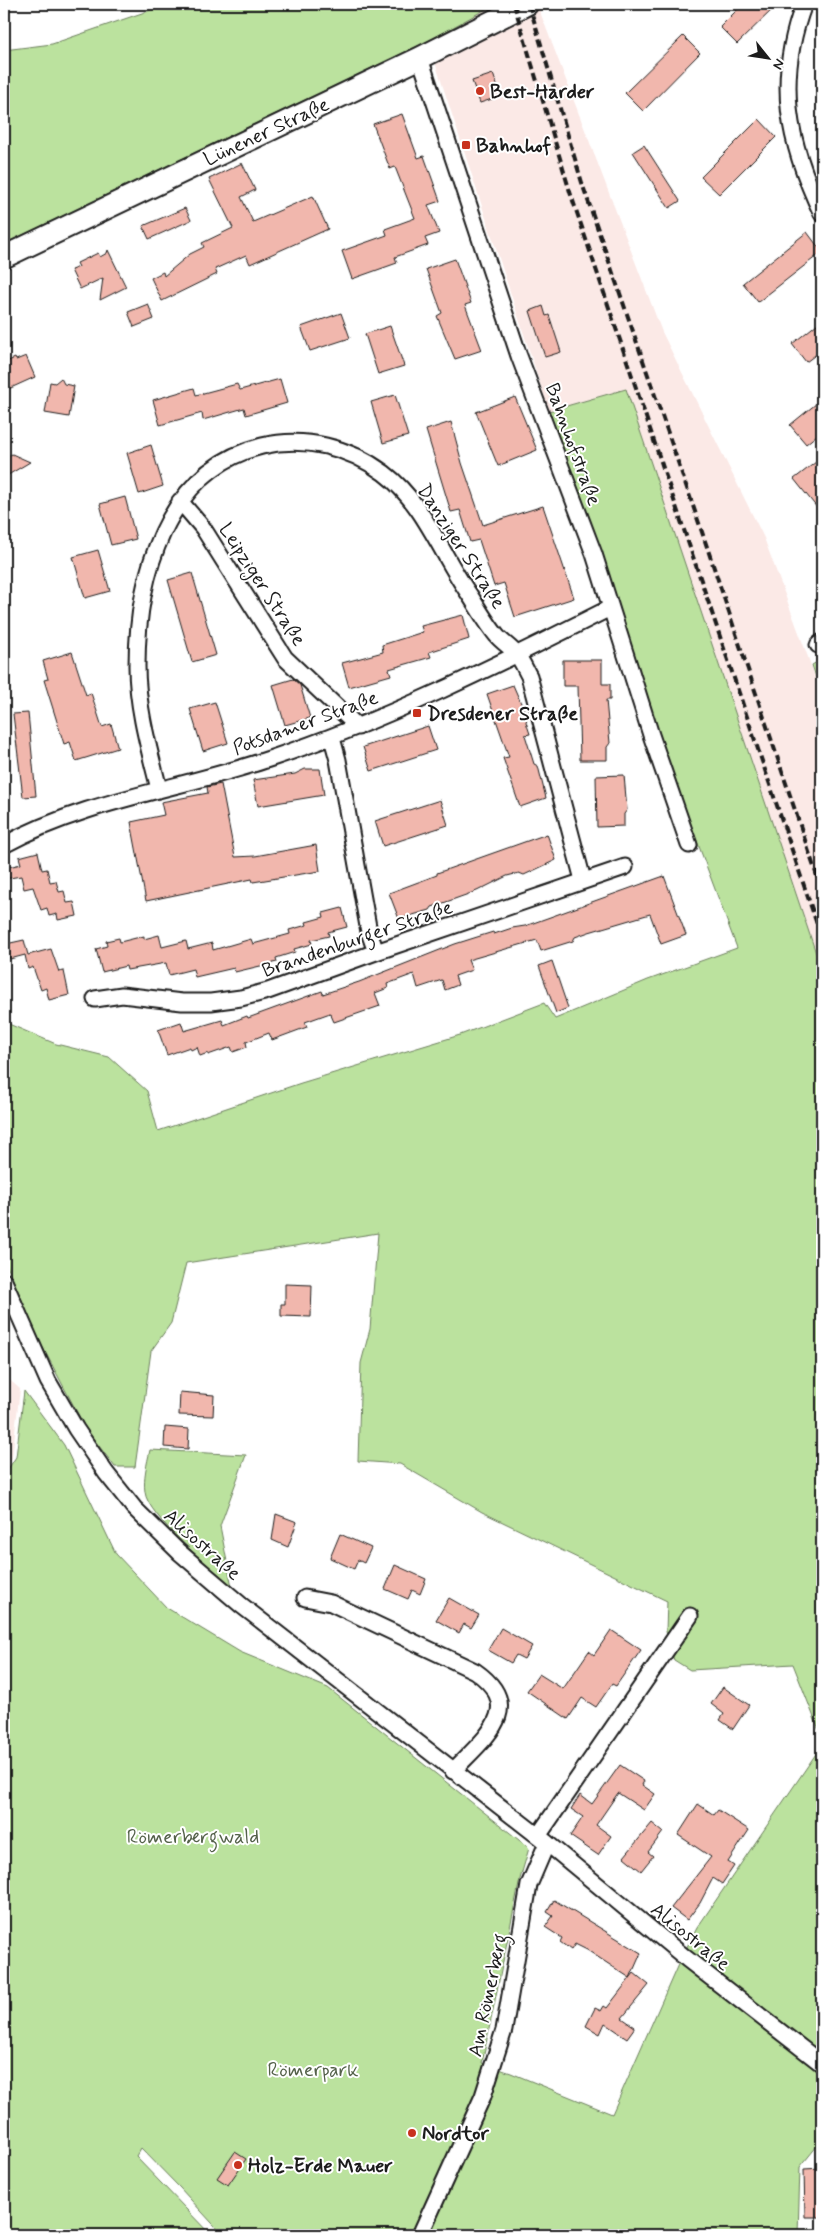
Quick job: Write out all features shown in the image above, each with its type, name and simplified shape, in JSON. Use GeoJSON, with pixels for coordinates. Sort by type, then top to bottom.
{"type":"FeatureCollection","features":[{"type":"Feature","properties":{"kind":"main road","name":"Lünener Straße"},"geometry":{"type":"LineString","coordinates":[[4,257],[420,58],[527,4]]}},
{"type":"Feature","properties":{"kind":"street"},"geometry":{"type":"LineString","coordinates":[[804,4],[797,21],[791,56],[788,95],[792,137],[807,183],[822,214]]}},
{"type":"Feature","properties":{"kind":"street","name":"Bahnhofstraße"},"geometry":{"type":"LineString","coordinates":[[420,58],[519,356],[594,554],[689,846]]}},
{"type":"Feature","properties":{"kind":"street","name":"Danziger Straße"},"geometry":{"type":"LineString","coordinates":[[159,789],[141,709],[137,668],[139,624],[153,555],[167,521],[180,501],[219,465],[246,450],[283,441],[304,442],[333,448],[358,457],[384,473],[406,493],[423,517],[460,581],[497,636],[517,655],[528,676],[583,880]]}},
{"type":"Feature","properties":{"kind":"street","name":"Leipziger Straße"},"geometry":{"type":"LineString","coordinates":[[180,501],[203,528],[285,658],[358,727]]}},
{"type":"Feature","properties":{"kind":"street","name":"Potsdamer Straße"},"geometry":{"type":"LineString","coordinates":[[4,845],[57,820],[159,789],[249,766],[332,738],[517,655],[610,608]]}},
{"type":"Feature","properties":{"kind":"street"},"geometry":{"type":"LineString","coordinates":[[332,738],[338,760],[369,932],[376,952]]}},
{"type":"Feature","properties":{"kind":"street","name":"Brandenburger Straße"},"geometry":{"type":"LineString","coordinates":[[95,999],[122,995],[182,1002],[211,1002],[241,998],[268,991],[583,880],[625,867]]}},
{"type":"Feature","properties":{"kind":"street","name":"Alisostraße"},"geometry":{"type":"LineString","coordinates":[[4,1282],[48,1381],[96,1458],[134,1508],[179,1552],[241,1605],[542,1840],[687,1959],[822,2064]]}},
{"type":"Feature","properties":{"kind":"street"},"geometry":{"type":"LineString","coordinates":[[305,1598],[331,1603],[475,1671],[488,1680],[496,1690],[500,1705],[498,1718],[492,1729],[452,1770]]}},
{"type":"Feature","properties":{"kind":"street"},"geometry":{"type":"LineString","coordinates":[[542,1840],[690,1616]]}},
{"type":"Feature","properties":{"kind":"street","name":"Am Römerberg"},"geometry":{"type":"LineString","coordinates":[[420,2235],[483,2096],[504,2030],[529,1885],[542,1840]]}},
{"type":"Feature","properties":{"kind":"shaded area"},"geometry":{"type":"Polygon","coordinates":[[[495,4],[537,4],[662,332],[764,538],[822,695],[822,971],[626,389],[549,411],[428,41],[495,4]]]}},
{"type":"Feature","properties":{"kind":"shaded area"},"geometry":{"type":"Polygon","coordinates":[[[4,1375],[20,1389],[12,1458],[4,1470],[4,1375]]]}},
{"type":"Feature","properties":{"kind":"green space"},"geometry":{"type":"Polygon","coordinates":[[[168,4],[495,4],[428,41],[4,244],[4,50],[52,44],[168,4]]]}},
{"type":"Feature","properties":{"kind":"green space"},"geometry":{"type":"Polygon","coordinates":[[[626,389],[822,971],[822,1738],[793,1664],[690,1670],[674,1660],[669,1647],[666,1631],[667,1601],[482,1512],[400,1464],[358,1461],[361,1363],[370,1329],[378,1233],[186,1263],[171,1323],[151,1351],[135,1467],[115,1467],[86,1429],[41,1344],[4,1259],[4,1022],[56,1044],[109,1057],[147,1091],[158,1131],[301,1083],[460,1035],[544,1003],[555,1019],[648,980],[737,948],[636,678],[549,411],[626,389]]]}},
{"type":"Feature","properties":{"kind":"green space"},"geometry":{"type":"Polygon","coordinates":[[[822,659],[822,695],[812,665],[822,659]]]}},
{"type":"Feature","properties":{"kind":"green space","name":"Römerbergwald"},"geometry":{"type":"Polygon","coordinates":[[[24,1391],[64,1445],[116,1554],[167,1608],[240,1652],[328,1688],[529,1848],[520,1879],[482,2063],[612,2114],[680,1960],[697,1928],[822,1745],[822,2140],[800,2167],[798,2235],[223,2235],[141,2148],[136,2157],[211,2235],[4,2235],[4,1475],[16,1457],[24,1391]]]}},
{"type":"Feature","properties":{"kind":"green space"},"geometry":{"type":"Polygon","coordinates":[[[150,1450],[246,1455],[220,1526],[232,1587],[168,1528],[149,1502],[145,1492],[145,1482],[150,1450]]]}},
{"type":"Feature","properties":{"kind":"building"},"geometry":{"type":"Polygon","coordinates":[[[743,4],[778,4],[737,44],[720,27],[743,4]]]}},
{"type":"Feature","properties":{"kind":"building"},"geometry":{"type":"Polygon","coordinates":[[[683,36],[700,53],[643,111],[625,93],[683,36]]]}},
{"type":"Feature","properties":{"kind":"building"},"geometry":{"type":"Polygon","coordinates":[[[493,74],[501,96],[480,103],[472,81],[493,74]]]}},
{"type":"Feature","properties":{"kind":"building"},"geometry":{"type":"Polygon","coordinates":[[[402,114],[418,158],[424,156],[440,201],[428,205],[439,233],[425,238],[428,245],[395,257],[397,263],[352,279],[342,251],[387,235],[385,229],[415,218],[395,167],[390,169],[373,124],[402,114]]]}},
{"type":"Feature","properties":{"kind":"building"},"geometry":{"type":"Polygon","coordinates":[[[759,119],[776,137],[719,194],[701,177],[759,119]]]}},
{"type":"Feature","properties":{"kind":"building"},"geometry":{"type":"Polygon","coordinates":[[[644,145],[680,201],[669,208],[633,152],[644,145]]]}},
{"type":"Feature","properties":{"kind":"building"},"geometry":{"type":"Polygon","coordinates":[[[242,163],[255,190],[241,197],[253,222],[313,196],[328,229],[250,264],[246,255],[215,269],[217,274],[162,301],[151,278],[163,272],[164,276],[190,254],[204,247],[202,243],[233,228],[209,179],[242,163]]]}},
{"type":"Feature","properties":{"kind":"building"},"geometry":{"type":"Polygon","coordinates":[[[185,208],[191,220],[149,239],[143,226],[185,208]]]}},
{"type":"Feature","properties":{"kind":"building"},"geometry":{"type":"Polygon","coordinates":[[[807,232],[822,252],[758,302],[743,283],[807,232]]]}},
{"type":"Feature","properties":{"kind":"building"},"geometry":{"type":"Polygon","coordinates":[[[108,250],[126,287],[100,300],[103,278],[80,289],[71,270],[79,267],[77,263],[98,253],[100,257],[107,253],[108,250]]]}},
{"type":"Feature","properties":{"kind":"building"},"geometry":{"type":"Polygon","coordinates":[[[455,259],[471,303],[465,305],[482,350],[455,359],[437,316],[442,313],[426,269],[455,259]]]}},
{"type":"Feature","properties":{"kind":"building"},"geometry":{"type":"Polygon","coordinates":[[[148,304],[154,319],[134,327],[128,312],[148,304]]]}},
{"type":"Feature","properties":{"kind":"building"},"geometry":{"type":"Polygon","coordinates":[[[543,306],[546,316],[549,315],[561,352],[545,357],[530,311],[543,306]]]}},
{"type":"Feature","properties":{"kind":"building"},"geometry":{"type":"Polygon","coordinates":[[[341,313],[350,338],[310,351],[301,327],[341,313]]]}},
{"type":"Feature","properties":{"kind":"building"},"geometry":{"type":"Polygon","coordinates":[[[822,320],[822,350],[806,362],[792,344],[822,320]]]}},
{"type":"Feature","properties":{"kind":"building"},"geometry":{"type":"Polygon","coordinates":[[[390,326],[404,366],[378,374],[365,334],[390,326]]]}},
{"type":"Feature","properties":{"kind":"building"},"geometry":{"type":"Polygon","coordinates":[[[26,356],[35,377],[4,391],[4,363],[26,356]]]}},
{"type":"Feature","properties":{"kind":"building"},"geometry":{"type":"Polygon","coordinates":[[[61,378],[64,384],[74,386],[69,417],[45,413],[50,382],[55,383],[61,378]]]}},
{"type":"Feature","properties":{"kind":"building"},"geometry":{"type":"Polygon","coordinates":[[[280,379],[287,403],[246,415],[244,408],[203,420],[202,413],[160,425],[153,400],[194,388],[196,395],[237,384],[240,390],[280,379]]]}},
{"type":"Feature","properties":{"kind":"building"},"geometry":{"type":"Polygon","coordinates":[[[395,395],[408,436],[383,443],[371,402],[395,395]]]}},
{"type":"Feature","properties":{"kind":"building"},"geometry":{"type":"Polygon","coordinates":[[[515,397],[537,450],[498,466],[476,412],[515,397]]]}},
{"type":"Feature","properties":{"kind":"building"},"geometry":{"type":"Polygon","coordinates":[[[822,399],[822,431],[806,444],[790,425],[822,399]]]}},
{"type":"Feature","properties":{"kind":"building"},"geometry":{"type":"Polygon","coordinates":[[[451,422],[462,463],[483,525],[543,506],[574,598],[515,617],[504,583],[494,586],[479,540],[470,542],[460,510],[451,512],[426,430],[451,422]]]}},
{"type":"Feature","properties":{"kind":"building"},"geometry":{"type":"Polygon","coordinates":[[[151,445],[163,486],[139,494],[127,453],[151,445]]]}},
{"type":"Feature","properties":{"kind":"building"},"geometry":{"type":"Polygon","coordinates":[[[12,454],[30,462],[8,475],[4,467],[4,458],[12,454]]]}},
{"type":"Feature","properties":{"kind":"building"},"geometry":{"type":"Polygon","coordinates":[[[816,462],[822,470],[822,514],[794,479],[816,462]]]}},
{"type":"Feature","properties":{"kind":"building"},"geometry":{"type":"Polygon","coordinates":[[[125,497],[136,539],[111,545],[100,504],[125,497]]]}},
{"type":"Feature","properties":{"kind":"building"},"geometry":{"type":"Polygon","coordinates":[[[98,550],[110,591],[85,598],[73,557],[98,550]]]}},
{"type":"Feature","properties":{"kind":"building"},"geometry":{"type":"Polygon","coordinates":[[[192,573],[216,655],[192,662],[168,580],[192,573]]]}},
{"type":"Feature","properties":{"kind":"building"},"geometry":{"type":"Polygon","coordinates":[[[463,615],[469,639],[429,652],[431,657],[389,669],[391,675],[349,687],[342,663],[383,652],[382,645],[423,632],[421,626],[463,615]]]}},
{"type":"Feature","properties":{"kind":"building"},"geometry":{"type":"Polygon","coordinates":[[[72,652],[86,695],[91,693],[102,727],[111,724],[118,748],[76,761],[70,742],[64,744],[44,680],[48,679],[43,661],[72,652]]]}},
{"type":"Feature","properties":{"kind":"building"},"geometry":{"type":"Polygon","coordinates":[[[563,660],[602,660],[602,684],[610,684],[610,700],[606,700],[610,743],[607,747],[607,760],[580,760],[578,686],[563,686],[563,660]]]}},
{"type":"Feature","properties":{"kind":"building"},"geometry":{"type":"Polygon","coordinates":[[[293,679],[300,685],[310,718],[285,725],[273,685],[293,679]]]}},
{"type":"Feature","properties":{"kind":"building"},"geometry":{"type":"Polygon","coordinates":[[[513,685],[527,717],[526,722],[530,734],[525,735],[534,764],[538,766],[546,798],[520,807],[503,758],[509,757],[487,694],[513,685]]]}},
{"type":"Feature","properties":{"kind":"building"},"geometry":{"type":"Polygon","coordinates":[[[215,702],[228,743],[203,751],[190,709],[215,702]]]}},
{"type":"Feature","properties":{"kind":"building"},"geometry":{"type":"Polygon","coordinates":[[[28,713],[36,796],[23,797],[13,714],[28,713]]]}},
{"type":"Feature","properties":{"kind":"building"},"geometry":{"type":"Polygon","coordinates":[[[428,726],[436,750],[371,771],[363,747],[428,726]]]}},
{"type":"Feature","properties":{"kind":"building"},"geometry":{"type":"Polygon","coordinates":[[[305,769],[320,769],[324,795],[258,806],[253,780],[295,774],[305,769]]]}},
{"type":"Feature","properties":{"kind":"building"},"geometry":{"type":"Polygon","coordinates":[[[624,775],[627,810],[624,814],[624,826],[597,827],[596,776],[624,775]]]}},
{"type":"Feature","properties":{"kind":"building"},"geometry":{"type":"Polygon","coordinates":[[[221,784],[235,857],[255,856],[316,845],[320,871],[253,882],[252,879],[146,901],[131,822],[164,815],[161,802],[208,793],[207,787],[221,784]]]}},
{"type":"Feature","properties":{"kind":"building"},"geometry":{"type":"Polygon","coordinates":[[[440,800],[448,825],[383,846],[375,821],[440,800]]]}},
{"type":"Feature","properties":{"kind":"building"},"geometry":{"type":"Polygon","coordinates":[[[547,834],[556,860],[524,875],[519,873],[507,876],[477,891],[432,907],[430,910],[399,919],[389,893],[437,875],[437,873],[547,834]]]}},
{"type":"Feature","properties":{"kind":"building"},"geometry":{"type":"Polygon","coordinates":[[[38,852],[42,870],[47,869],[50,882],[56,881],[59,892],[64,891],[67,903],[74,902],[77,916],[58,920],[57,914],[49,916],[47,908],[41,910],[33,887],[24,889],[21,876],[4,879],[4,868],[21,864],[19,857],[38,852]]]}},
{"type":"Feature","properties":{"kind":"building"},"geometry":{"type":"Polygon","coordinates":[[[664,876],[686,935],[661,944],[650,914],[589,932],[575,937],[573,941],[541,951],[537,940],[468,960],[472,970],[455,976],[458,985],[445,990],[442,980],[418,988],[414,974],[387,984],[388,988],[375,993],[380,1006],[334,1022],[330,1013],[305,1022],[307,1027],[272,1040],[269,1033],[246,1042],[247,1047],[233,1052],[231,1047],[200,1056],[197,1047],[191,1050],[190,1047],[167,1055],[158,1030],[181,1022],[184,1031],[222,1020],[224,1025],[247,1016],[248,1018],[322,991],[323,994],[359,982],[455,944],[493,932],[494,934],[525,926],[664,876]]]}},
{"type":"Feature","properties":{"kind":"building"},"geometry":{"type":"Polygon","coordinates":[[[342,908],[347,927],[328,932],[329,936],[311,940],[312,944],[294,949],[295,952],[276,958],[277,962],[235,972],[234,968],[195,977],[193,969],[169,975],[166,963],[127,970],[126,966],[102,972],[96,949],[107,946],[106,941],[119,938],[120,942],[144,936],[144,939],[159,935],[162,947],[186,941],[188,949],[212,943],[213,950],[251,939],[253,944],[290,934],[289,930],[307,925],[306,922],[324,917],[323,913],[342,908]]]}},
{"type":"Feature","properties":{"kind":"building"},"geometry":{"type":"Polygon","coordinates":[[[24,940],[28,955],[51,949],[59,972],[64,971],[69,995],[49,1000],[46,988],[41,990],[33,967],[28,969],[25,955],[10,959],[6,944],[24,940]]]}},
{"type":"Feature","properties":{"kind":"building"},"geometry":{"type":"Polygon","coordinates":[[[552,961],[568,1008],[556,1013],[539,966],[552,961]]]}},
{"type":"Feature","properties":{"kind":"building"},"geometry":{"type":"Polygon","coordinates":[[[285,1284],[312,1285],[311,1317],[281,1316],[281,1304],[285,1304],[285,1284]]]}},
{"type":"Feature","properties":{"kind":"building"},"geometry":{"type":"Polygon","coordinates":[[[180,1392],[214,1395],[213,1416],[179,1415],[180,1392]]]}},
{"type":"Feature","properties":{"kind":"building"},"geometry":{"type":"Polygon","coordinates":[[[165,1427],[189,1429],[188,1449],[164,1447],[165,1427]]]}},
{"type":"Feature","properties":{"kind":"building"},"geometry":{"type":"Polygon","coordinates":[[[276,1514],[297,1522],[288,1547],[272,1540],[276,1514]]]}},
{"type":"Feature","properties":{"kind":"building"},"geometry":{"type":"Polygon","coordinates":[[[340,1534],[371,1548],[364,1563],[358,1560],[354,1569],[330,1558],[340,1534]]]}},
{"type":"Feature","properties":{"kind":"building"},"geometry":{"type":"Polygon","coordinates":[[[395,1565],[426,1579],[420,1594],[412,1590],[408,1599],[385,1589],[395,1565]]]}},
{"type":"Feature","properties":{"kind":"building"},"geometry":{"type":"Polygon","coordinates":[[[449,1598],[479,1615],[471,1628],[464,1624],[459,1633],[436,1620],[449,1598]]]}},
{"type":"Feature","properties":{"kind":"building"},"geometry":{"type":"Polygon","coordinates":[[[501,1628],[532,1646],[524,1659],[516,1655],[511,1663],[488,1650],[501,1628]]]}},
{"type":"Feature","properties":{"kind":"building"},"geometry":{"type":"Polygon","coordinates":[[[611,1630],[641,1650],[616,1686],[612,1684],[596,1707],[582,1698],[568,1719],[527,1691],[539,1674],[563,1689],[589,1651],[594,1655],[611,1630]]]}},
{"type":"Feature","properties":{"kind":"building"},"geometry":{"type":"Polygon","coordinates":[[[723,1687],[749,1705],[733,1729],[720,1720],[724,1714],[711,1704],[723,1687]]]}},
{"type":"Feature","properties":{"kind":"building"},"geometry":{"type":"Polygon","coordinates":[[[620,1765],[644,1781],[642,1785],[655,1794],[644,1810],[618,1793],[596,1825],[611,1836],[598,1855],[570,1836],[583,1817],[571,1809],[580,1795],[592,1804],[620,1765]]]}},
{"type":"Feature","properties":{"kind":"building"},"geometry":{"type":"Polygon","coordinates":[[[698,1804],[714,1815],[718,1810],[749,1830],[728,1862],[734,1866],[722,1884],[713,1878],[700,1903],[687,1920],[671,1908],[711,1857],[678,1835],[698,1804]]]}},
{"type":"Feature","properties":{"kind":"building"},"geometry":{"type":"Polygon","coordinates":[[[652,1823],[663,1832],[648,1852],[653,1856],[641,1871],[624,1857],[652,1823]]]}},
{"type":"Feature","properties":{"kind":"building"},"geometry":{"type":"Polygon","coordinates":[[[554,1900],[641,1953],[630,1978],[575,1944],[571,1950],[560,1942],[562,1938],[545,1927],[553,1916],[547,1912],[554,1900]]]}},
{"type":"Feature","properties":{"kind":"building"},"geometry":{"type":"Polygon","coordinates":[[[634,1973],[649,1985],[622,2018],[635,2027],[627,2038],[605,2023],[600,2034],[586,2026],[595,2008],[601,2011],[604,2006],[607,2008],[634,1973]]]}},
{"type":"Feature","properties":{"kind":"building"},"geometry":{"type":"Polygon","coordinates":[[[235,2152],[246,2159],[228,2185],[217,2178],[235,2152]]]}},
{"type":"Feature","properties":{"kind":"building"},"geometry":{"type":"Polygon","coordinates":[[[822,2168],[822,2217],[805,2217],[804,2169],[822,2168]]]}},
{"type":"Feature","properties":{"kind":"railway"},"geometry":{"type":"LineString","coordinates":[[514,4],[570,192],[822,939]]}},
{"type":"Feature","properties":{"kind":"railway"},"geometry":{"type":"LineString","coordinates":[[529,4],[583,186],[701,529],[822,891]]}},
{"type":"Feature","properties":{"kind":"place","name":"Best-Harder"},"geometry":{"type":"Point","coordinates":[480,91]}},
{"type":"Feature","properties":{"kind":"place","name":"Bahnhof"},"geometry":{"type":"Point","coordinates":[466,145]}},
{"type":"Feature","properties":{"kind":"place","name":"Dresdener Straße"},"geometry":{"type":"Point","coordinates":[417,713]}},
{"type":"Feature","properties":{"kind":"place","name":"Nordtor"},"geometry":{"type":"Point","coordinates":[412,2133]}},
{"type":"Feature","properties":{"kind":"place","name":"Holz-Erde Mauer"},"geometry":{"type":"Point","coordinates":[238,2165]}},
{"type":"Feature","properties":{"kind":"park label","name":"Römerpark"},"geometry":{"type":"Point","coordinates":[313,2069]}}]}
